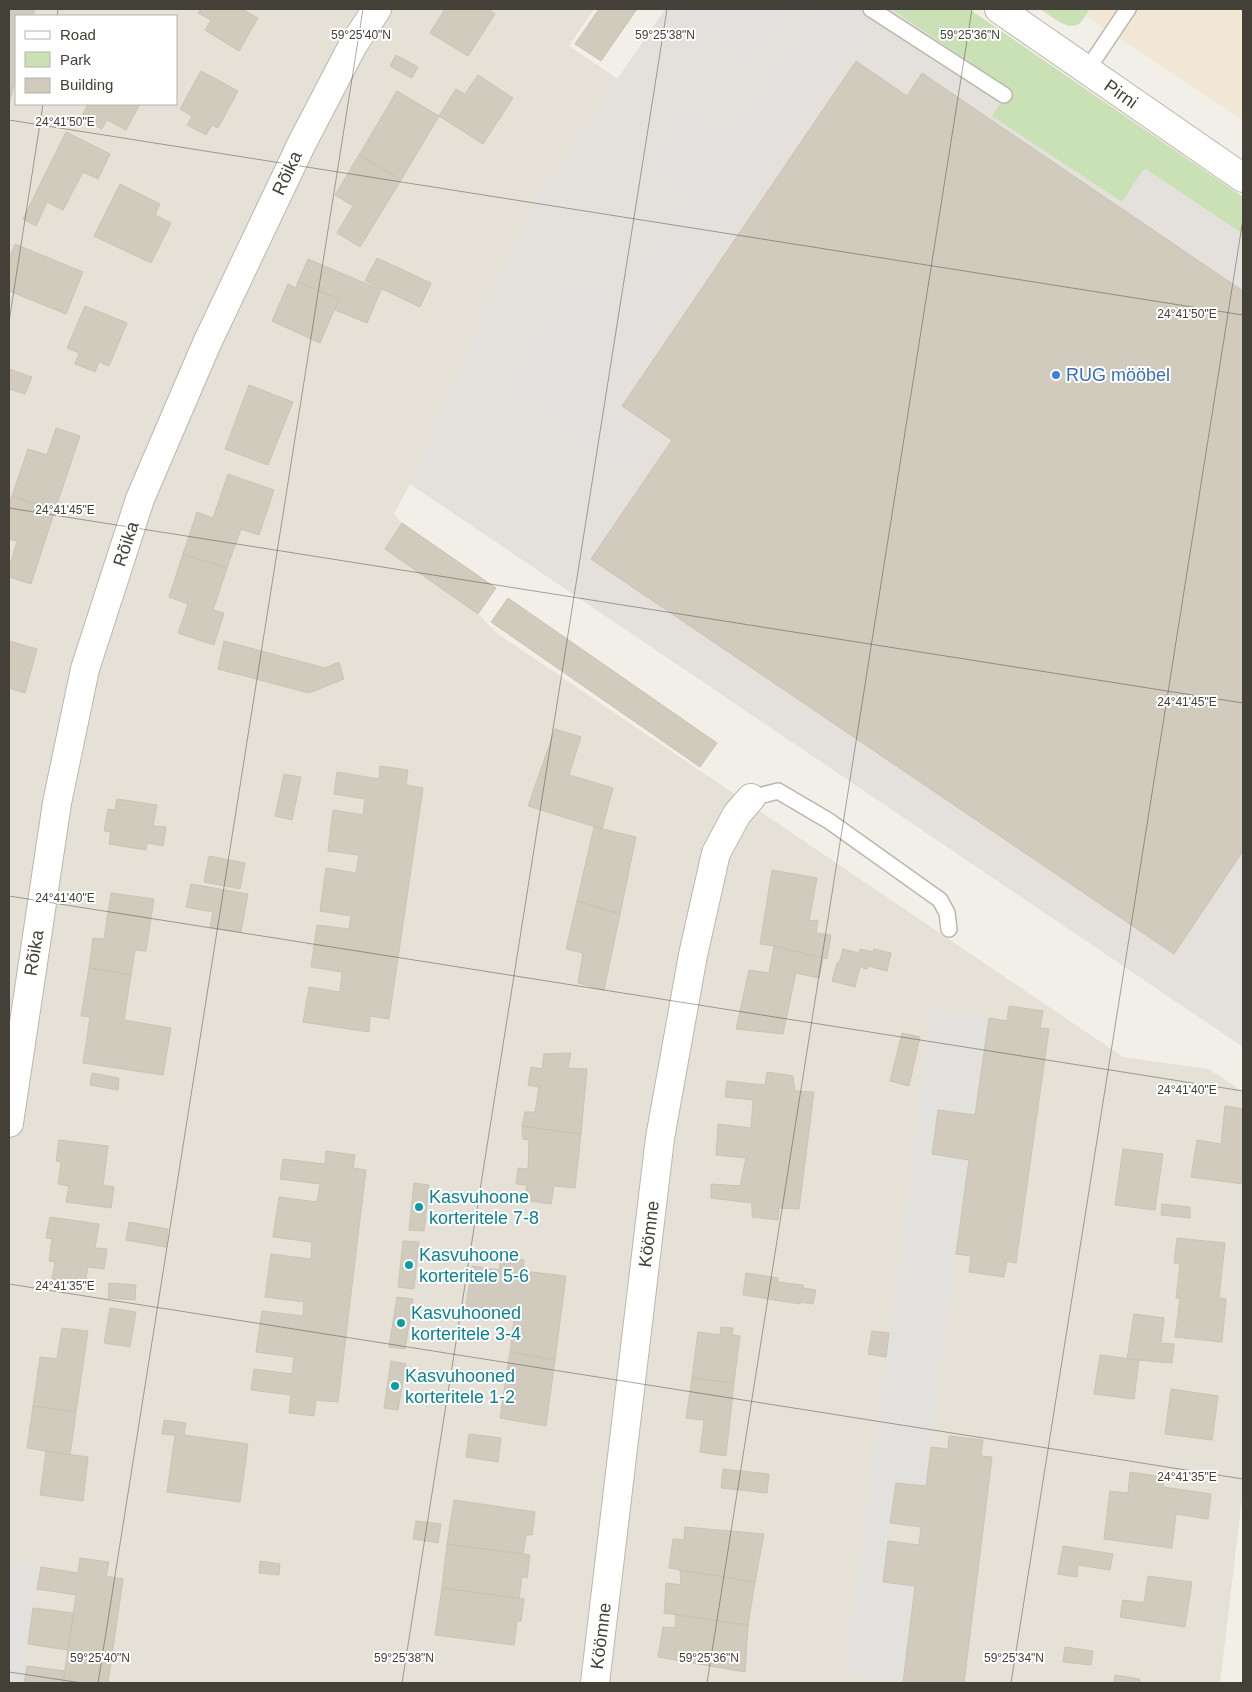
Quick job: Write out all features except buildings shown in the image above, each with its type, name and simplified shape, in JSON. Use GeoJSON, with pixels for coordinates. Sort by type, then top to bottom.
{"type":"FeatureCollection","features":[{"type":"Feature","properties":{"kind":"street","name":"Rõika"},"geometry":{"type":"LineString","coordinates":[[9,1111],[57,803],[85,669],[140,500],[207,343],[302,143],[353,45],[377,9]]}},
{"type":"Feature","properties":{"kind":"street","name":"Pirni"},"geometry":{"type":"LineString","coordinates":[[999,9],[1243,178]]}},
{"type":"Feature","properties":{"kind":"street","name":"Köömne"},"geometry":{"type":"LineString","coordinates":[[595,1683],[660,1138],[693,955],[716,853],[737,814],[752,798]]}},
{"type":"Feature","properties":{"kind":"lane"},"geometry":{"type":"LineString","coordinates":[[871,9],[1004,95]]}},
{"type":"Feature","properties":{"kind":"lane"},"geometry":{"type":"LineString","coordinates":[[1087,70],[1128,9]]}},
{"type":"Feature","properties":{"kind":"lane"},"geometry":{"type":"LineString","coordinates":[[752,798],[778,791],[830,821],[940,900],[947,913],[949,929]]}},
{"type":"Feature","properties":{"kind":"shaded area"},"geometry":{"type":"Polygon","coordinates":[[[9,9],[594,9],[569,46],[618,79],[529,209],[410,484],[394,514],[402,523],[385,549],[478,614],[498,634],[1123,1057],[1209,1069],[1243,1092],[1243,1491],[1220,1683],[9,1683],[9,9]]]}},
{"type":"Feature","properties":{"kind":"shaded area"},"geometry":{"type":"Polygon","coordinates":[[[665,9],[908,9],[1243,234],[1243,1047],[410,484],[529,209],[665,9]]]}},
{"type":"Feature","properties":{"kind":"shaded area"},"geometry":{"type":"Polygon","coordinates":[[[688,9],[785,9],[748,63],[681,18],[688,9]]]}},
{"type":"Feature","properties":{"kind":"shaded area"},"geometry":{"type":"Polygon","coordinates":[[[820,9],[860,9],[873,17],[606,412],[649,442],[629,473],[510,388],[578,281],[617,307],[690,199],[645,168],[685,111],[731,139],[820,9]]]}},
{"type":"Feature","properties":{"kind":"shaded area"},"geometry":{"type":"Polygon","coordinates":[[[1075,9],[1243,9],[1243,120],[1075,9]]]}},
{"type":"Feature","properties":{"kind":"shaded area"},"geometry":{"type":"Polygon","coordinates":[[[932,1009],[989,1018],[975,1115],[938,1110],[932,1154],[969,1160],[926,1486],[896,1483],[888,1541],[883,1582],[915,1586],[903,1683],[844,1674],[932,1009]]]}},
{"type":"Feature","properties":{"kind":"shaded area"},"geometry":{"type":"Polygon","coordinates":[[[9,1560],[41,1567],[24,1683],[9,1683],[9,1560]]]}},
{"type":"Feature","properties":{"kind":"green space"},"geometry":{"type":"Polygon","coordinates":[[[891,9],[969,9],[1243,197],[1243,234],[1146,169],[1143,170],[1122,202],[992,116],[1010,89],[891,9]]]}},
{"type":"Feature","properties":{"kind":"green space"},"geometry":{"type":"Polygon","coordinates":[[[1040,9],[1089,9],[1080,23],[1076,26],[1071,26],[1065,25],[1040,9]]]}},
{"type":"Feature","properties":{"kind":"place","name":"RUG mööbel"},"geometry":{"type":"Point","coordinates":[1056,375]}},
{"type":"Feature","properties":{"kind":"place","name":"Kasvuhoone korteritele 7-8"},"geometry":{"type":"Point","coordinates":[419,1207]}},
{"type":"Feature","properties":{"kind":"place","name":"Kasvuhoone korteritele 5-6"},"geometry":{"type":"Point","coordinates":[409,1265]}},
{"type":"Feature","properties":{"kind":"place","name":"Kasvuhooned korteritele 3-4"},"geometry":{"type":"Point","coordinates":[401,1323]}},
{"type":"Feature","properties":{"kind":"place","name":"Kasvuhooned korteritele 1-2"},"geometry":{"type":"Point","coordinates":[395,1386]}}]}
